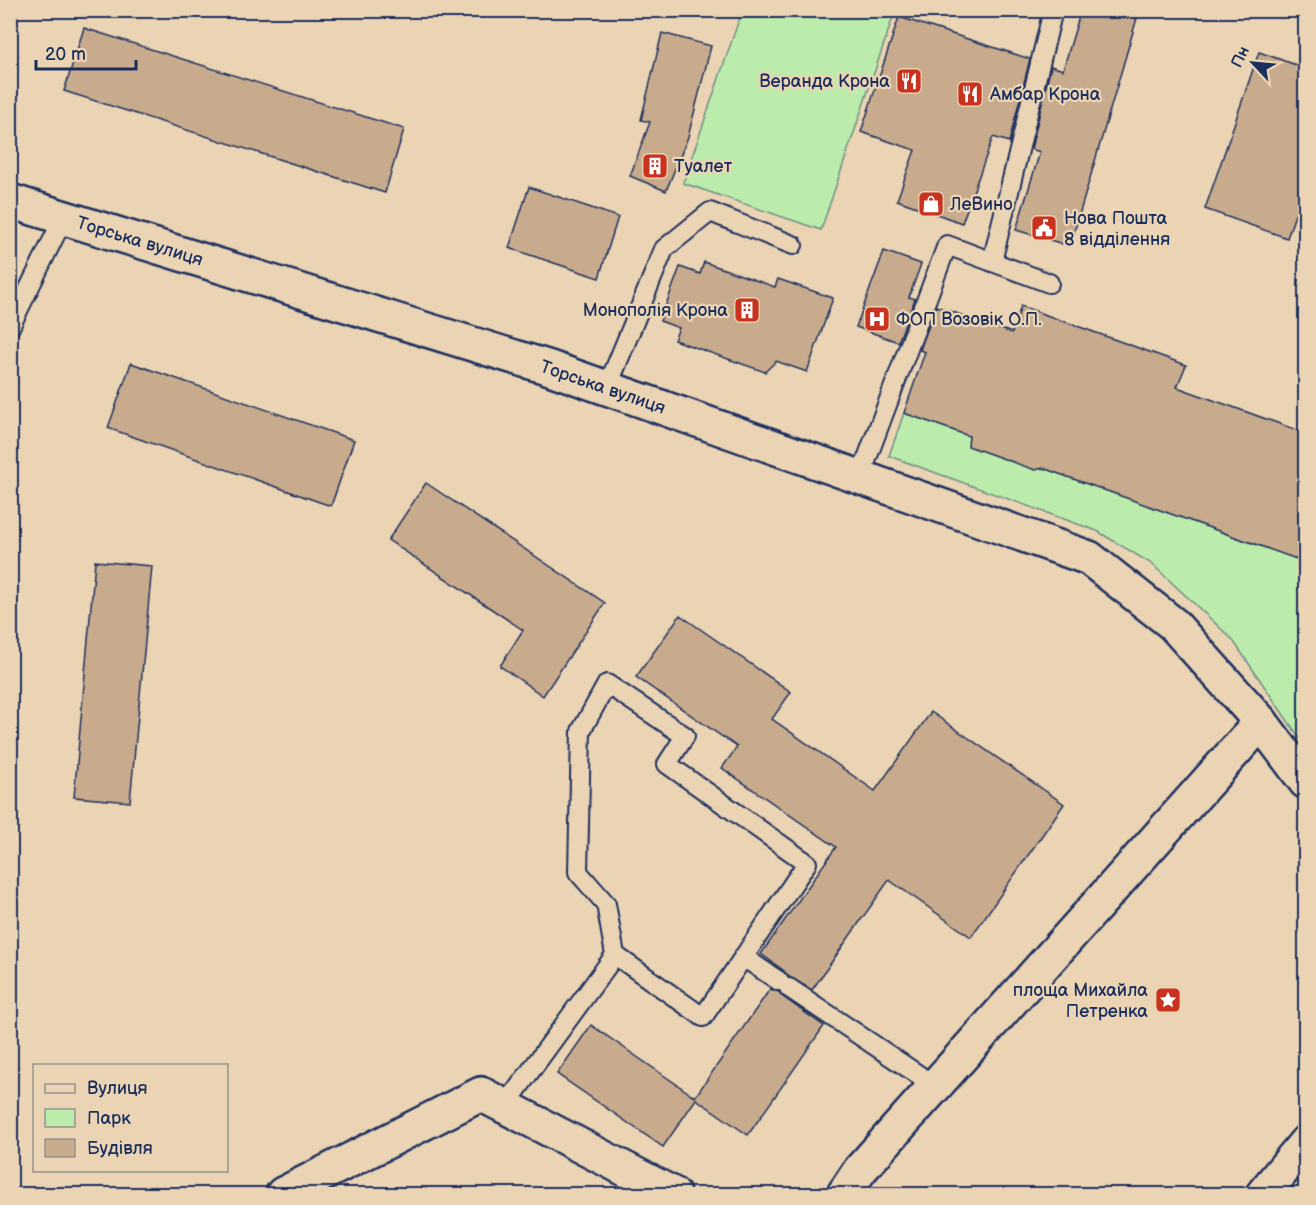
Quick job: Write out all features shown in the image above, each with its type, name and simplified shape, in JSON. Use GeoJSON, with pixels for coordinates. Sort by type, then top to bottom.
{"type":"FeatureCollection","features":[{"type":"Feature","properties":{"kind":"main road","name":"Торська вулиця"},"geometry":{"type":"LineString","coordinates":[[10,201],[550,368],[1089,558],[1173,624],[1261,722],[1305,782]]}},
{"type":"Feature","properties":{"kind":"main road"},"geometry":{"type":"LineString","coordinates":[[831,1194],[852,1182],[1261,722]]}},
{"type":"Feature","properties":{"kind":"main road"},"geometry":{"type":"LineString","coordinates":[[283,1194],[481,1094],[673,1194]]}},
{"type":"Feature","properties":{"kind":"main road"},"geometry":{"type":"LineString","coordinates":[[1263,1194],[1305,1142]]}},
{"type":"Feature","properties":{"kind":"lane"},"geometry":{"type":"LineString","coordinates":[[992,262],[1053,10]]}},
{"type":"Feature","properties":{"kind":"lane"},"geometry":{"type":"LineString","coordinates":[[607,388],[664,249],[710,212],[793,245]]}},
{"type":"Feature","properties":{"kind":"lane"},"geometry":{"type":"LineString","coordinates":[[10,327],[64,217]]}},
{"type":"Feature","properties":{"kind":"lane"},"geometry":{"type":"LineString","coordinates":[[860,477],[947,245],[1049,283]]}},
{"type":"Feature","properties":{"kind":"lane"},"geometry":{"type":"LineString","coordinates":[[607,684],[685,736],[668,764],[807,863],[702,1017],[615,955],[606,904],[578,872],[581,731],[607,684]]}},
{"type":"Feature","properties":{"kind":"lane"},"geometry":{"type":"LineString","coordinates":[[505,1106],[615,955]]}},
{"type":"Feature","properties":{"kind":"lane"},"geometry":{"type":"LineString","coordinates":[[743,957],[935,1086]]}},
{"type":"Feature","properties":{"kind":"green space"},"geometry":{"type":"Polygon","coordinates":[[[742,11],[895,11],[821,230],[683,183],[742,11]]]}},
{"type":"Feature","properties":{"kind":"green space"},"geometry":{"type":"Polygon","coordinates":[[[904,413],[969,436],[969,446],[1035,469],[1043,468],[1305,562],[1305,746],[1232,639],[1152,564],[1097,531],[889,456],[904,413]]]}},
{"type":"Feature","properties":{"kind":"building"},"geometry":{"type":"Polygon","coordinates":[[[1081,10],[1110,10],[1137,18],[1070,246],[1016,230],[1040,152],[1031,149],[1051,66],[1063,70],[1081,10]]]}},
{"type":"Feature","properties":{"kind":"building"},"geometry":{"type":"Polygon","coordinates":[[[899,17],[1030,59],[1009,142],[993,137],[962,223],[897,200],[915,150],[861,132],[899,17]]]}},
{"type":"Feature","properties":{"kind":"building"},"geometry":{"type":"Polygon","coordinates":[[[84,28],[404,129],[385,193],[64,91],[84,28]]]}},
{"type":"Feature","properties":{"kind":"building"},"geometry":{"type":"Polygon","coordinates":[[[662,33],[711,46],[688,137],[666,191],[630,176],[650,122],[641,120],[662,33]]]}},
{"type":"Feature","properties":{"kind":"building"},"geometry":{"type":"Polygon","coordinates":[[[1259,52],[1305,68],[1305,186],[1287,238],[1205,209],[1259,52]]]}},
{"type":"Feature","properties":{"kind":"building"},"geometry":{"type":"Polygon","coordinates":[[[529,187],[618,217],[599,278],[509,248],[529,187]]]}},
{"type":"Feature","properties":{"kind":"building","name":"ФОП Возовік О.П."},"geometry":{"type":"Polygon","coordinates":[[[884,251],[921,264],[909,297],[915,299],[898,342],[856,327],[884,251]]]}},
{"type":"Feature","properties":{"kind":"building","name":"Монополія Крона"},"geometry":{"type":"Polygon","coordinates":[[[704,262],[775,287],[778,279],[833,298],[807,372],[776,361],[765,372],[674,340],[679,328],[660,321],[680,267],[700,274],[704,262]]]}},
{"type":"Feature","properties":{"kind":"building"},"geometry":{"type":"Polygon","coordinates":[[[936,306],[1012,333],[1021,306],[1186,365],[1177,387],[1305,433],[1305,562],[1043,468],[1035,470],[968,446],[969,436],[904,413],[925,352],[920,350],[936,306]]]}},
{"type":"Feature","properties":{"kind":"building"},"geometry":{"type":"Polygon","coordinates":[[[131,363],[354,440],[331,506],[108,428],[131,363]]]}},
{"type":"Feature","properties":{"kind":"building"},"geometry":{"type":"Polygon","coordinates":[[[426,483],[605,603],[543,696],[500,666],[523,630],[388,540],[426,483]]]}},
{"type":"Feature","properties":{"kind":"building"},"geometry":{"type":"Polygon","coordinates":[[[95,561],[152,566],[130,802],[74,797],[95,561]]]}},
{"type":"Feature","properties":{"kind":"building"},"geometry":{"type":"Polygon","coordinates":[[[680,615],[791,692],[772,719],[875,791],[931,712],[1064,804],[971,937],[889,880],[812,990],[789,977],[761,954],[836,847],[722,768],[737,747],[636,677],[680,615]]]}},
{"type":"Feature","properties":{"kind":"building"},"geometry":{"type":"Polygon","coordinates":[[[770,989],[779,992],[824,1026],[748,1135],[696,1099],[663,1147],[557,1074],[591,1025],[695,1097],[770,989]]]}},
{"type":"Feature","properties":{"kind":"place","name":"Веранда Крона"},"geometry":{"type":"Point","coordinates":[909,81]}},
{"type":"Feature","properties":{"kind":"place","name":"Амбар Крона"},"geometry":{"type":"Point","coordinates":[970,94]}},
{"type":"Feature","properties":{"kind":"place","name":"Туалет"},"geometry":{"type":"Point","coordinates":[655,166]}},
{"type":"Feature","properties":{"kind":"place","name":"ЛеВино"},"geometry":{"type":"Point","coordinates":[931,204]}},
{"type":"Feature","properties":{"kind":"place","name":"Нова Пошта 8 відділення"},"geometry":{"type":"Point","coordinates":[1044,228]}},
{"type":"Feature","properties":{"kind":"place","name":"Монополія Крона"},"geometry":{"type":"Point","coordinates":[747,310]}},
{"type":"Feature","properties":{"kind":"place","name":"ФОП Возовік О.П."},"geometry":{"type":"Point","coordinates":[877,319]}},
{"type":"Feature","properties":{"kind":"place","name":"площа Михайла Петренка"},"geometry":{"type":"Point","coordinates":[1168,1000]}}]}
